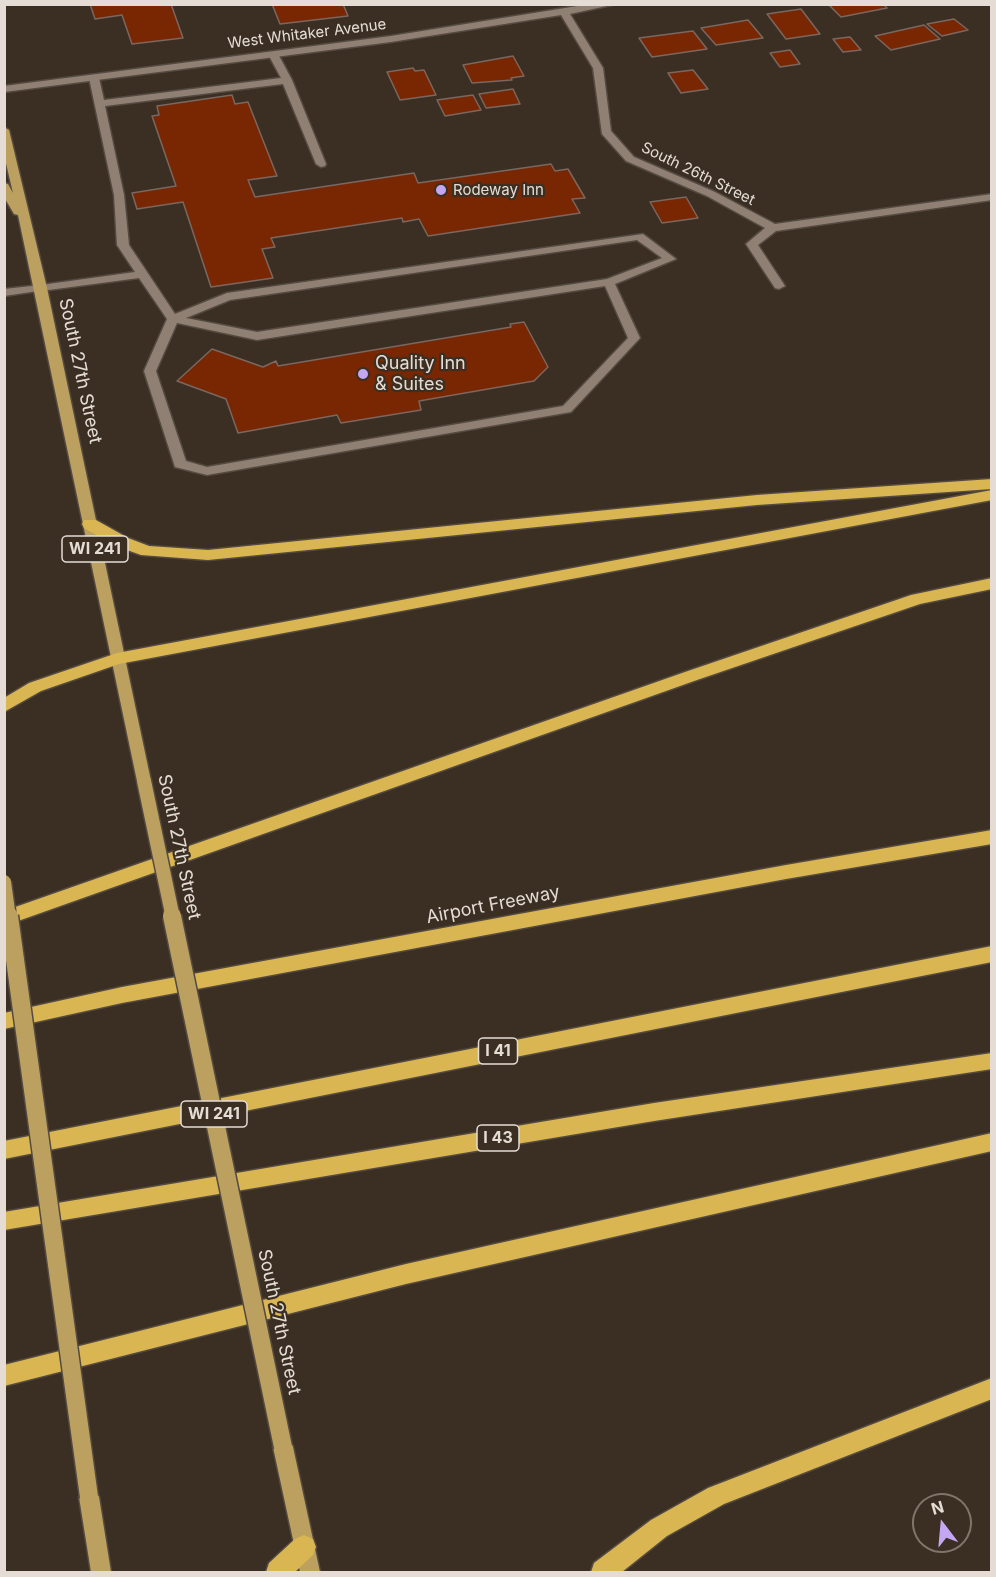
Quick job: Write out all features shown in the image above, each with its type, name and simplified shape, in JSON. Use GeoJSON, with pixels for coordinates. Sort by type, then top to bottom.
{"type":"FeatureCollection","features":[{"type":"Feature","properties":{"kind":"highway"},"geometry":{"type":"LineString","coordinates":[[90,524],[122,542],[147,551],[208,555],[756,500],[992,484]]}},
{"type":"Feature","properties":{"kind":"highway"},"geometry":{"type":"LineString","coordinates":[[4,706],[35,687],[117,659],[992,495]]}},
{"type":"Feature","properties":{"kind":"highway"},"geometry":{"type":"LineString","coordinates":[[4,919],[883,610],[917,599],[992,583]]}},
{"type":"Feature","properties":{"kind":"highway","name":"Airport Freeway"},"geometry":{"type":"LineString","coordinates":[[4,1021],[216,978],[786,872],[992,837]]}},
{"type":"Feature","properties":{"kind":"highway","name":"I 41"},"geometry":{"type":"LineString","coordinates":[[4,1150],[992,954]]}},
{"type":"Feature","properties":{"kind":"highway","name":"I 43"},"geometry":{"type":"LineString","coordinates":[[4,1221],[654,1112],[992,1061]]}},
{"type":"Feature","properties":{"kind":"highway"},"geometry":{"type":"LineString","coordinates":[[4,1376],[406,1274],[992,1142]]}},
{"type":"Feature","properties":{"kind":"highway"},"geometry":{"type":"LineString","coordinates":[[603,1572],[658,1528],[716,1497],[992,1388]]}},
{"type":"Feature","properties":{"kind":"highway"},"geometry":{"type":"LineString","coordinates":[[278,1572],[304,1547]]}},
{"type":"Feature","properties":{"kind":"main road","name":"South 27th Street"},"geometry":{"type":"LineString","coordinates":[[4,130],[41,288],[310,1572]]}},
{"type":"Feature","properties":{"kind":"main road"},"geometry":{"type":"LineString","coordinates":[[4,186],[28,231]]}},
{"type":"Feature","properties":{"kind":"main road"},"geometry":{"type":"LineString","coordinates":[[4,882],[101,1572]]}},
{"type":"Feature","properties":{"kind":"street","name":"West Whitaker Avenue"},"geometry":{"type":"LineString","coordinates":[[4,89],[273,54],[612,4]]}},
{"type":"Feature","properties":{"kind":"street","name":"South 26th Street"},"geometry":{"type":"LineString","coordinates":[[564,12],[598,68],[606,132],[630,159],[711,194],[773,228]]}},
{"type":"Feature","properties":{"kind":"street"},"geometry":{"type":"LineString","coordinates":[[273,54],[321,164]]}},
{"type":"Feature","properties":{"kind":"street"},"geometry":{"type":"LineString","coordinates":[[94,78],[118,195],[123,245],[173,318],[257,336],[609,282],[670,259],[639,236],[227,297],[173,318],[150,372],[180,464],[207,471],[567,409],[634,338],[609,282]]}},
{"type":"Feature","properties":{"kind":"street"},"geometry":{"type":"LineString","coordinates":[[100,104],[286,80]]}},
{"type":"Feature","properties":{"kind":"street"},"geometry":{"type":"LineString","coordinates":[[779,286],[752,244],[773,228],[992,197]]}},
{"type":"Feature","properties":{"kind":"street"},"geometry":{"type":"LineString","coordinates":[[4,293],[143,274]]}},
{"type":"Feature","properties":{"kind":"building"},"geometry":{"type":"Polygon","coordinates":[[[90,4],[171,4],[183,38],[132,44],[122,15],[95,19],[90,4]]]}},
{"type":"Feature","properties":{"kind":"building"},"geometry":{"type":"Polygon","coordinates":[[[272,4],[343,4],[348,16],[280,24],[272,4]]]}},
{"type":"Feature","properties":{"kind":"building"},"geometry":{"type":"Polygon","coordinates":[[[828,4],[883,4],[887,8],[841,17],[828,4]]]}},
{"type":"Feature","properties":{"kind":"building"},"geometry":{"type":"Polygon","coordinates":[[[801,9],[820,34],[786,39],[767,14],[801,9]]]}},
{"type":"Feature","properties":{"kind":"building"},"geometry":{"type":"Polygon","coordinates":[[[954,19],[968,30],[942,36],[927,24],[954,19]]]}},
{"type":"Feature","properties":{"kind":"building"},"geometry":{"type":"Polygon","coordinates":[[[748,20],[763,38],[716,45],[701,28],[748,20]]]}},
{"type":"Feature","properties":{"kind":"building"},"geometry":{"type":"Polygon","coordinates":[[[924,25],[940,39],[891,50],[875,36],[924,25]]]}},
{"type":"Feature","properties":{"kind":"building"},"geometry":{"type":"Polygon","coordinates":[[[693,31],[707,49],[652,57],[639,38],[693,31]]]}},
{"type":"Feature","properties":{"kind":"building"},"geometry":{"type":"Polygon","coordinates":[[[850,37],[861,50],[843,52],[833,39],[850,37]]]}},
{"type":"Feature","properties":{"kind":"building"},"geometry":{"type":"Polygon","coordinates":[[[790,50],[800,64],[780,67],[770,53],[790,50]]]}},
{"type":"Feature","properties":{"kind":"building"},"geometry":{"type":"Polygon","coordinates":[[[513,56],[524,76],[511,78],[512,80],[472,83],[463,65],[513,56]]]}},
{"type":"Feature","properties":{"kind":"building"},"geometry":{"type":"Polygon","coordinates":[[[413,68],[415,71],[424,70],[436,95],[400,100],[387,72],[413,68]]]}},
{"type":"Feature","properties":{"kind":"building"},"geometry":{"type":"Polygon","coordinates":[[[693,70],[708,89],[681,93],[668,73],[693,70]]]}},
{"type":"Feature","properties":{"kind":"building"},"geometry":{"type":"Polygon","coordinates":[[[513,89],[520,104],[486,108],[479,94],[513,89]]]}},
{"type":"Feature","properties":{"kind":"building","name":"Rodeway Inn"},"geometry":{"type":"Polygon","coordinates":[[[232,95],[235,104],[248,102],[277,176],[248,180],[255,197],[414,173],[418,183],[551,164],[555,171],[568,169],[585,198],[572,199],[580,213],[428,236],[419,219],[403,222],[402,218],[271,238],[275,247],[262,249],[273,278],[211,287],[183,202],[137,209],[132,193],[176,186],[152,116],[159,115],[157,106],[232,95]]]}},
{"type":"Feature","properties":{"kind":"building"},"geometry":{"type":"Polygon","coordinates":[[[473,95],[481,110],[445,116],[437,100],[473,95]]]}},
{"type":"Feature","properties":{"kind":"building"},"geometry":{"type":"Polygon","coordinates":[[[686,197],[698,218],[662,223],[650,202],[686,197]]]}},
{"type":"Feature","properties":{"kind":"building","name":"Quality Inn & Suites"},"geometry":{"type":"Polygon","coordinates":[[[524,322],[548,367],[534,381],[419,401],[421,410],[341,423],[337,415],[238,433],[226,399],[177,381],[212,349],[263,367],[276,361],[278,366],[511,327],[510,324],[524,322]]]}},
{"type":"Feature","properties":{"kind":"place","name":"Rodeway Inn"},"geometry":{"type":"Point","coordinates":[441,190]}},
{"type":"Feature","properties":{"kind":"place","name":"Quality Inn & Suites"},"geometry":{"type":"Point","coordinates":[363,374]}}]}
